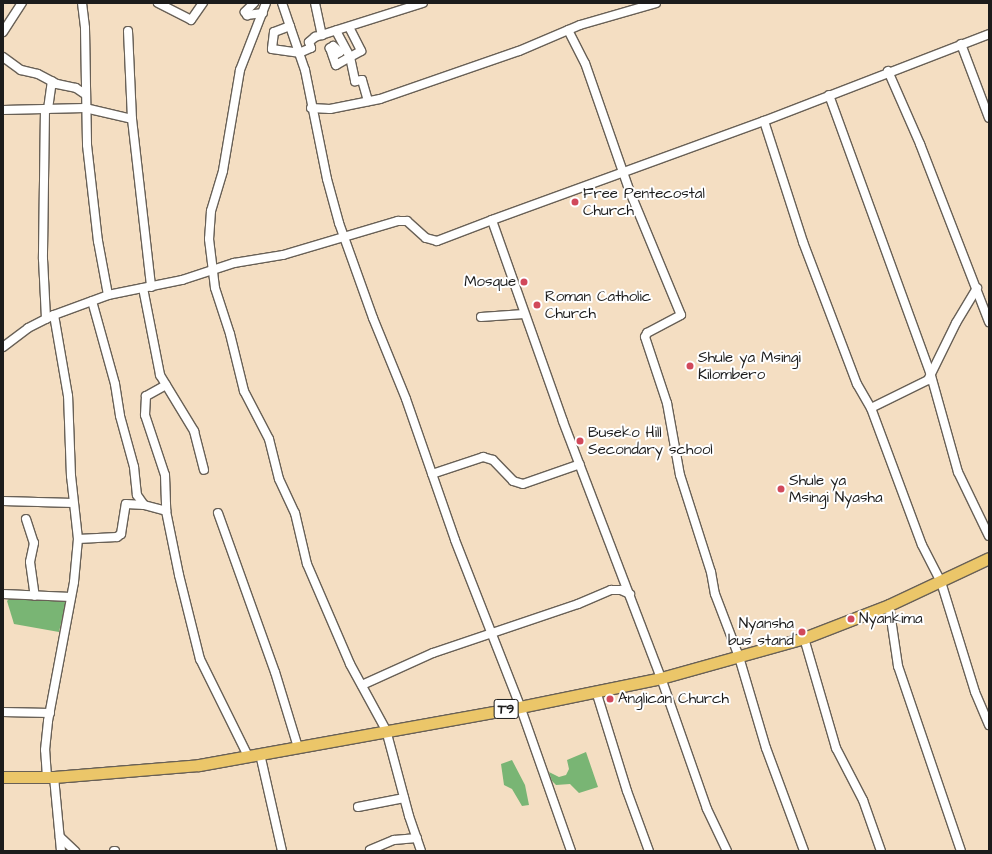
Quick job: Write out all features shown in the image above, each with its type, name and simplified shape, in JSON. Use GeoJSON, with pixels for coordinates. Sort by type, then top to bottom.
{"type":"FeatureCollection","features":[{"type":"Feature","properties":{"kind":"highway","name":"T9"},"geometry":{"type":"LineString","coordinates":[[3,777],[51,777],[148,771],[248,756],[520,706],[661,678],[804,638],[889,605],[942,582],[989,558]]}},
{"type":"Feature","properties":{"kind":"street"},"geometry":{"type":"LineString","coordinates":[[3,32],[22,3]]}},
{"type":"Feature","properties":{"kind":"street"},"geometry":{"type":"LineString","coordinates":[[82,3],[85,28],[85,108],[98,241],[108,295]]}},
{"type":"Feature","properties":{"kind":"street"},"geometry":{"type":"LineString","coordinates":[[158,3],[192,20],[203,3]]}},
{"type":"Feature","properties":{"kind":"street"},"geometry":{"type":"LineString","coordinates":[[254,3],[244,12],[247,15],[263,12]]}},
{"type":"Feature","properties":{"kind":"street"},"geometry":{"type":"LineString","coordinates":[[266,3],[240,70],[223,170],[211,211],[209,239],[214,288],[230,334],[244,391],[269,439],[279,479],[295,513],[307,564],[362,685],[386,730],[404,798],[421,851]]}},
{"type":"Feature","properties":{"kind":"street"},"geometry":{"type":"LineString","coordinates":[[282,3],[299,53],[327,179],[344,235],[432,474],[520,706],[571,851]]}},
{"type":"Feature","properties":{"kind":"street"},"geometry":{"type":"LineString","coordinates":[[315,3],[322,35]]}},
{"type":"Feature","properties":{"kind":"street"},"geometry":{"type":"LineString","coordinates":[[290,26],[274,32],[272,49],[299,53],[311,48],[309,42],[322,35],[423,3]]}},
{"type":"Feature","properties":{"kind":"street"},"geometry":{"type":"LineString","coordinates":[[311,108],[330,109],[396,95],[422,83],[498,59],[568,30],[607,16],[637,10],[656,3]]}},
{"type":"Feature","properties":{"kind":"street"},"geometry":{"type":"LineString","coordinates":[[333,56],[336,65],[361,51],[349,26]]}},
{"type":"Feature","properties":{"kind":"street"},"geometry":{"type":"LineString","coordinates":[[128,30],[132,119],[151,287]]}},
{"type":"Feature","properties":{"kind":"street"},"geometry":{"type":"LineString","coordinates":[[568,30],[588,70],[607,119],[622,171],[681,315],[647,333],[645,337],[666,403],[680,474],[711,572],[715,594],[739,657],[766,748],[804,851]]}},
{"type":"Feature","properties":{"kind":"street"},"geometry":{"type":"LineString","coordinates":[[336,31],[350,57],[355,81],[362,80],[368,101]]}},
{"type":"Feature","properties":{"kind":"street"},"geometry":{"type":"LineString","coordinates":[[3,347],[54,315],[108,295],[151,287],[234,263],[283,255],[344,235],[407,221],[426,238],[437,241],[622,171],[764,121],[888,71],[989,34]]}},
{"type":"Feature","properties":{"kind":"street"},"geometry":{"type":"LineString","coordinates":[[961,44],[989,118]]}},
{"type":"Feature","properties":{"kind":"street"},"geometry":{"type":"LineString","coordinates":[[3,57],[21,70],[38,74],[52,81],[76,88],[85,94]]}},
{"type":"Feature","properties":{"kind":"street"},"geometry":{"type":"LineString","coordinates":[[888,71],[988,317]]}},
{"type":"Feature","properties":{"kind":"street"},"geometry":{"type":"LineString","coordinates":[[46,319],[42,214],[46,109],[52,81]]}},
{"type":"Feature","properties":{"kind":"street"},"geometry":{"type":"LineString","coordinates":[[829,95],[930,372],[958,472],[989,536]]}},
{"type":"Feature","properties":{"kind":"street"},"geometry":{"type":"LineString","coordinates":[[3,110],[85,108],[132,119]]}},
{"type":"Feature","properties":{"kind":"street"},"geometry":{"type":"LineString","coordinates":[[764,121],[803,242],[857,384],[871,408],[922,545],[942,582],[972,686],[989,725]]}},
{"type":"Feature","properties":{"kind":"street"},"geometry":{"type":"LineString","coordinates":[[492,220],[524,314],[661,678],[707,810],[727,851]]}},
{"type":"Feature","properties":{"kind":"street"},"geometry":{"type":"LineString","coordinates":[[142,288],[152,345],[160,375],[194,431],[204,470]]}},
{"type":"Feature","properties":{"kind":"street"},"geometry":{"type":"LineString","coordinates":[[871,408],[920,386],[928,380],[930,372],[977,288]]}},
{"type":"Feature","properties":{"kind":"street"},"geometry":{"type":"LineString","coordinates":[[92,301],[115,384],[120,416],[134,467],[137,495],[144,505]]}},
{"type":"Feature","properties":{"kind":"street"},"geometry":{"type":"LineString","coordinates":[[481,316],[524,314]]}},
{"type":"Feature","properties":{"kind":"street"},"geometry":{"type":"LineString","coordinates":[[54,315],[68,396],[73,503],[78,539],[71,597],[50,713],[45,750],[51,777],[61,851]]}},
{"type":"Feature","properties":{"kind":"street"},"geometry":{"type":"LineString","coordinates":[[166,385],[146,396],[145,415],[165,474],[166,512],[188,620],[200,659],[248,756]]}},
{"type":"Feature","properties":{"kind":"street"},"geometry":{"type":"LineString","coordinates":[[432,474],[483,457],[492,460],[513,481],[523,484],[580,464]]}},
{"type":"Feature","properties":{"kind":"street"},"geometry":{"type":"LineString","coordinates":[[3,502],[73,503]]}},
{"type":"Feature","properties":{"kind":"street"},"geometry":{"type":"LineString","coordinates":[[78,539],[117,537],[121,534],[126,504],[144,505],[166,512]]}},
{"type":"Feature","properties":{"kind":"street"},"geometry":{"type":"LineString","coordinates":[[218,513],[275,672],[298,747]]}},
{"type":"Feature","properties":{"kind":"street"},"geometry":{"type":"LineString","coordinates":[[26,519],[34,543],[30,562],[35,596]]}},
{"type":"Feature","properties":{"kind":"street"},"geometry":{"type":"LineString","coordinates":[[362,685],[433,653],[492,634],[611,590],[621,590],[630,594]]}},
{"type":"Feature","properties":{"kind":"street"},"geometry":{"type":"LineString","coordinates":[[3,594],[71,597]]}},
{"type":"Feature","properties":{"kind":"street"},"geometry":{"type":"LineString","coordinates":[[889,605],[898,666],[962,851]]}},
{"type":"Feature","properties":{"kind":"street"},"geometry":{"type":"LineString","coordinates":[[804,638],[836,748],[863,800],[881,851]]}},
{"type":"Feature","properties":{"kind":"street"},"geometry":{"type":"LineString","coordinates":[[596,691],[627,791],[648,851]]}},
{"type":"Feature","properties":{"kind":"street"},"geometry":{"type":"LineString","coordinates":[[3,712],[50,713]]}},
{"type":"Feature","properties":{"kind":"street"},"geometry":{"type":"LineString","coordinates":[[260,754],[282,851]]}},
{"type":"Feature","properties":{"kind":"street"},"geometry":{"type":"LineString","coordinates":[[358,806],[404,798]]}},
{"type":"Feature","properties":{"kind":"street"},"geometry":{"type":"LineString","coordinates":[[60,837],[75,851]]}},
{"type":"Feature","properties":{"kind":"street"},"geometry":{"type":"LineString","coordinates":[[370,850],[394,840],[417,838]]}},
{"type":"Feature","properties":{"kind":"green space"},"geometry":{"type":"Polygon","coordinates":[[[11,597],[66,602],[59,632],[14,624],[7,601],[11,597]]]}},
{"type":"Feature","properties":{"kind":"green space"},"geometry":{"type":"Polygon","coordinates":[[[586,752],[598,787],[579,793],[570,784],[556,785],[552,781],[549,772],[559,777],[566,775],[569,769],[567,760],[586,752]]]}},
{"type":"Feature","properties":{"kind":"green space"},"geometry":{"type":"Polygon","coordinates":[[[512,760],[525,785],[529,805],[522,806],[512,789],[504,785],[501,764],[512,760]]]}},
{"type":"Feature","properties":{"kind":"place","name":"Free Pentecostal Church"},"geometry":{"type":"Point","coordinates":[575,202]}},
{"type":"Feature","properties":{"kind":"place","name":"Mosque"},"geometry":{"type":"Point","coordinates":[524,282]}},
{"type":"Feature","properties":{"kind":"place","name":"Roman Catholic Church"},"geometry":{"type":"Point","coordinates":[537,305]}},
{"type":"Feature","properties":{"kind":"place","name":"Shule ya Msingi Kilombero"},"geometry":{"type":"Point","coordinates":[690,366]}},
{"type":"Feature","properties":{"kind":"place","name":"Buseko Hill Secondary school"},"geometry":{"type":"Point","coordinates":[580,441]}},
{"type":"Feature","properties":{"kind":"place","name":"Shule ya Msingi Nyasha"},"geometry":{"type":"Point","coordinates":[781,489]}},
{"type":"Feature","properties":{"kind":"place","name":"Nyankima"},"geometry":{"type":"Point","coordinates":[851,619]}},
{"type":"Feature","properties":{"kind":"place","name":"Nyansha bus stand"},"geometry":{"type":"Point","coordinates":[802,632]}},
{"type":"Feature","properties":{"kind":"place","name":"Anglican Church"},"geometry":{"type":"Point","coordinates":[610,699]}}]}
